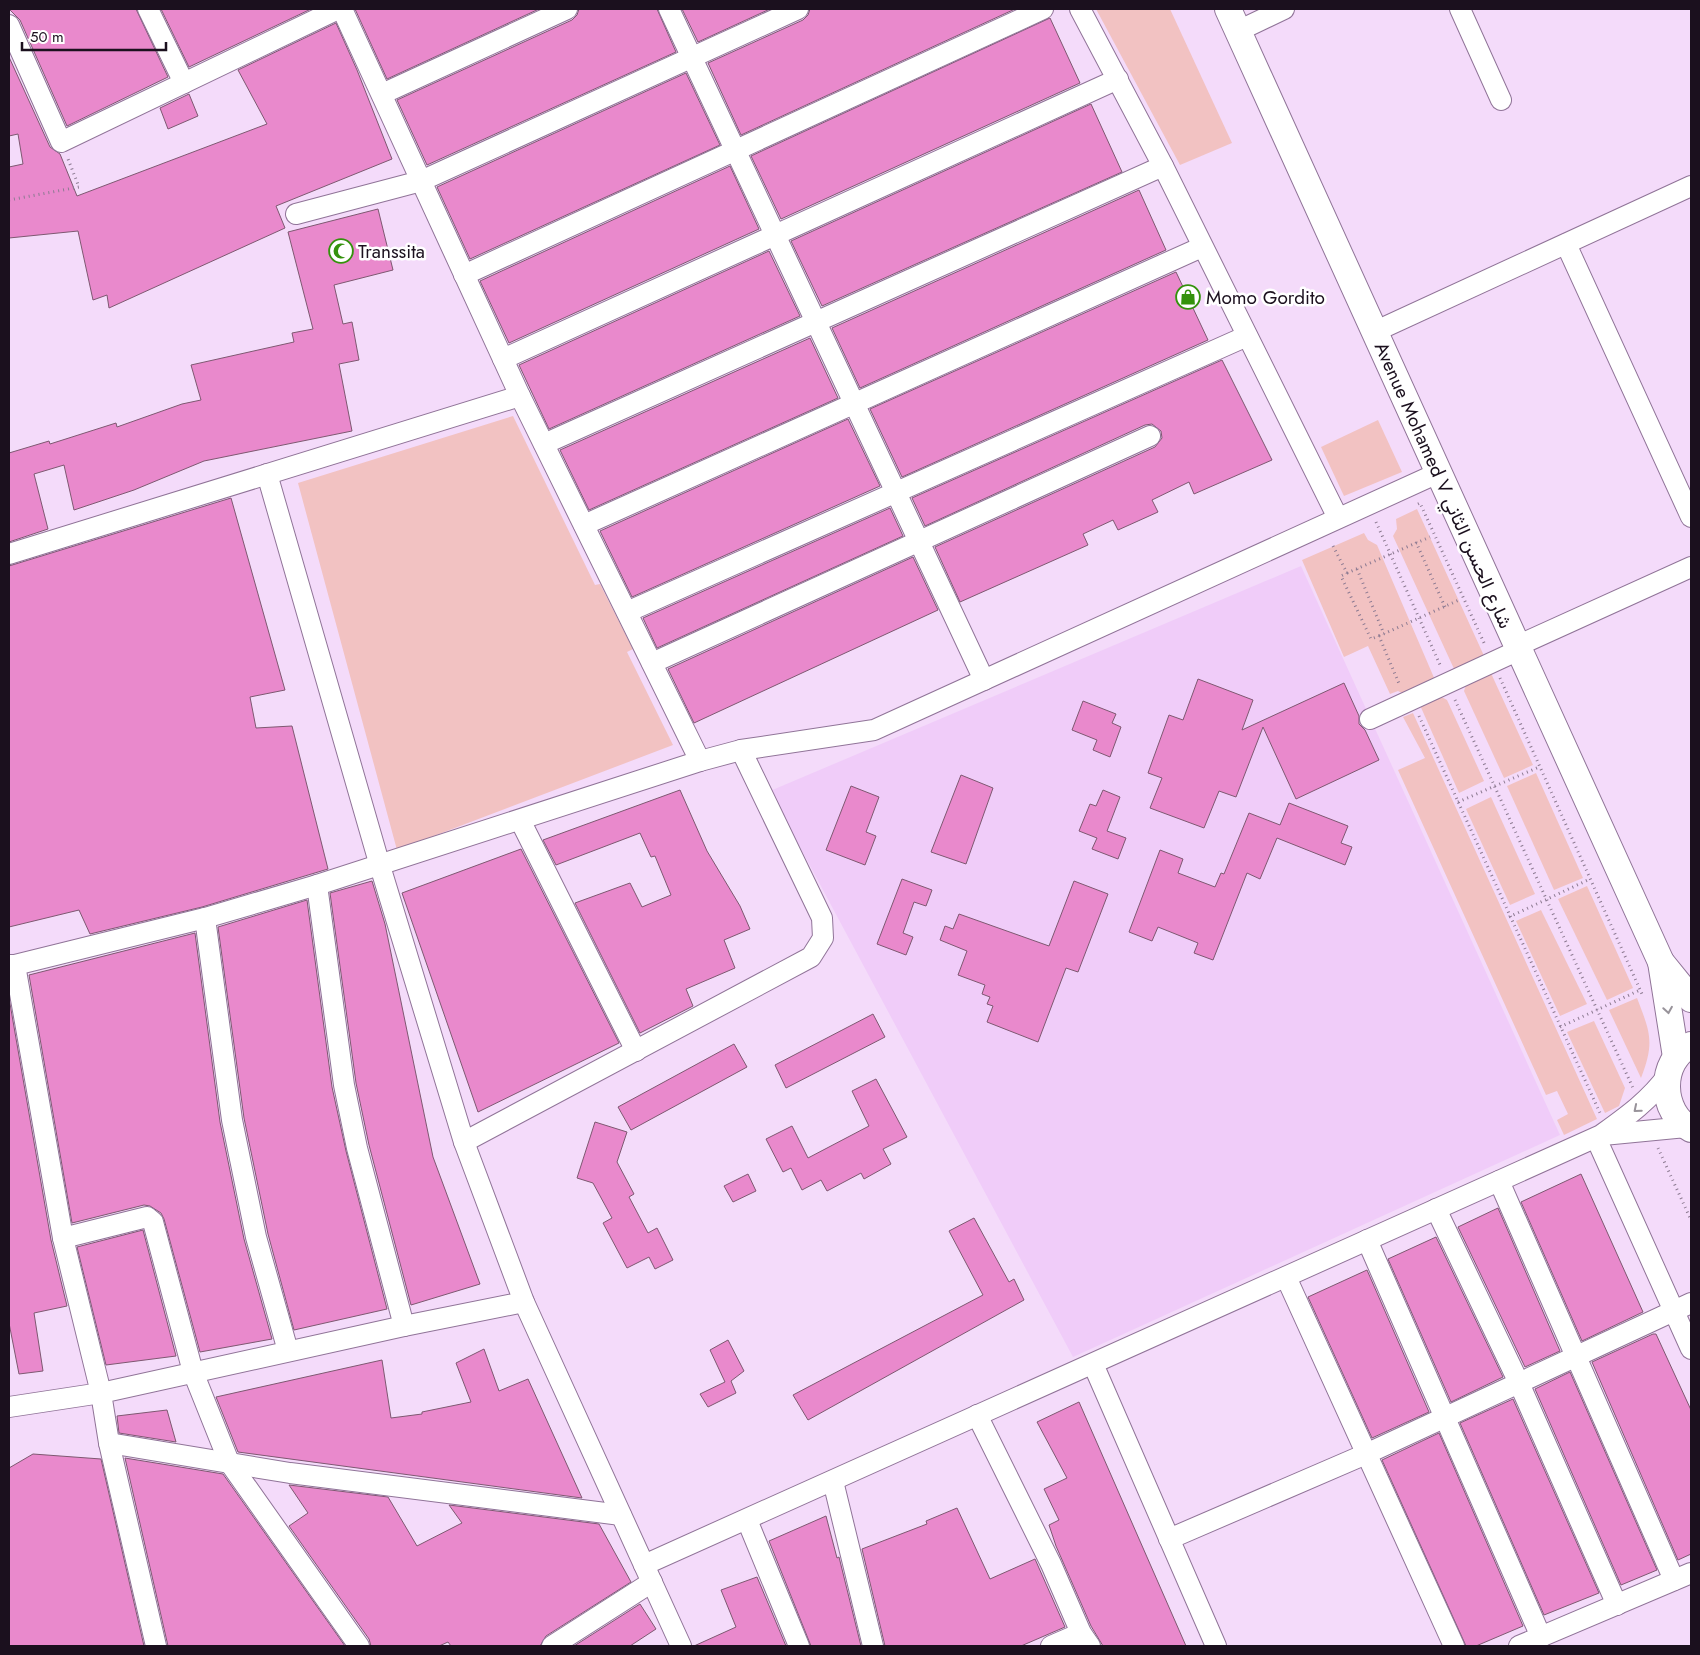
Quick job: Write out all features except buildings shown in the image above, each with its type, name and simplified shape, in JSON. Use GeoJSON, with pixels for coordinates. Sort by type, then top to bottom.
{"type":"FeatureCollection","features":[{"type":"Feature","properties":{"kind":"main road","name":"Avenue Mohamed V شارع الحسن الثاني"},"geometry":{"type":"LineString","coordinates":[[1233,20],[1661,962],[1678,1059],[1666,1090],[1669,1104],[1676,1116],[1689,1128]]}},
{"type":"Feature","properties":{"kind":"main road","name":"Avenue Mohamed V شارع الحسن الثاني"},"geometry":{"type":"LineString","coordinates":[[1661,962],[1691,999]]}},
{"type":"Feature","properties":{"kind":"street"},"geometry":{"type":"LineString","coordinates":[[148,9],[184,83]]}},
{"type":"Feature","properties":{"kind":"street"},"geometry":{"type":"LineString","coordinates":[[9,25],[61,142],[338,9]]}},
{"type":"Feature","properties":{"kind":"street"},"geometry":{"type":"LineString","coordinates":[[342,9],[502,359],[700,760]]}},
{"type":"Feature","properties":{"kind":"street"},"geometry":{"type":"LineString","coordinates":[[382,94],[567,9]]}},
{"type":"Feature","properties":{"kind":"street"},"geometry":{"type":"LineString","coordinates":[[669,9],[984,680]]}},
{"type":"Feature","properties":{"kind":"street"},"geometry":{"type":"LineString","coordinates":[[296,214],[421,180],[798,9]]}},
{"type":"Feature","properties":{"kind":"street"},"geometry":{"type":"LineString","coordinates":[[464,275],[1043,9]]}},
{"type":"Feature","properties":{"kind":"street"},"geometry":{"type":"LineString","coordinates":[[1080,9],[1163,166],[1338,518]]}},
{"type":"Feature","properties":{"kind":"street"},"geometry":{"type":"LineString","coordinates":[[1233,20],[1284,9]]}},
{"type":"Feature","properties":{"kind":"street"},"geometry":{"type":"LineString","coordinates":[[1460,9],[1501,100]]}},
{"type":"Feature","properties":{"kind":"street"},"geometry":{"type":"LineString","coordinates":[[502,359],[1118,80]]}},
{"type":"Feature","properties":{"kind":"street"},"geometry":{"type":"LineString","coordinates":[[544,444],[1163,166]]}},
{"type":"Feature","properties":{"kind":"street"},"geometry":{"type":"LineString","coordinates":[[1374,332],[1691,186]]}},
{"type":"Feature","properties":{"kind":"street"},"geometry":{"type":"LineString","coordinates":[[1566,244],[1691,516]]}},
{"type":"Feature","properties":{"kind":"street"},"geometry":{"type":"LineString","coordinates":[[584,525],[1202,247]]}},
{"type":"Feature","properties":{"kind":"street"},"geometry":{"type":"LineString","coordinates":[[627,612],[1247,336]]}},
{"type":"Feature","properties":{"kind":"street"},"geometry":{"type":"LineString","coordinates":[[9,554],[520,396]]}},
{"type":"Feature","properties":{"kind":"street"},"geometry":{"type":"LineString","coordinates":[[652,663],[1150,436]]}},
{"type":"Feature","properties":{"kind":"street"},"geometry":{"type":"LineString","coordinates":[[156,1646],[109,1443],[101,1393],[63,1238],[12,965],[205,918],[317,885],[700,760],[741,750],[874,730],[1438,473]]}},
{"type":"Feature","properties":{"kind":"street"},"geometry":{"type":"LineString","coordinates":[[268,474],[380,866],[464,1142],[524,1302],[681,1646]]}},
{"type":"Feature","properties":{"kind":"street"},"geometry":{"type":"LineString","coordinates":[[1370,719],[1691,567]]}},
{"type":"Feature","properties":{"kind":"street"},"geometry":{"type":"LineString","coordinates":[[464,1142],[810,957],[823,938],[822,918],[741,750]]}},
{"type":"Feature","properties":{"kind":"street"},"geometry":{"type":"LineString","coordinates":[[520,820],[636,1051]]}},
{"type":"Feature","properties":{"kind":"street"},"geometry":{"type":"LineString","coordinates":[[317,885],[344,1085],[357,1148],[404,1326]]}},
{"type":"Feature","properties":{"kind":"street"},"geometry":{"type":"LineString","coordinates":[[205,918],[232,1120],[256,1237],[288,1351]]}},
{"type":"Feature","properties":{"kind":"street"},"geometry":{"type":"LineString","coordinates":[[552,1646],[648,1574],[747,1520],[1499,1181],[1600,1131],[1637,1110],[1657,1091],[1678,1059]]}},
{"type":"Feature","properties":{"kind":"street"},"geometry":{"type":"LineString","coordinates":[[1600,1131],[1650,1131],[1689,1128]]}},
{"type":"Feature","properties":{"kind":"street"},"geometry":{"type":"LineString","coordinates":[[1600,1131],[1683,1307],[1691,1349]]}},
{"type":"Feature","properties":{"kind":"street"},"geometry":{"type":"LineString","coordinates":[[1499,1181],[1576,1356],[1683,1576],[1519,1646]]}},
{"type":"Feature","properties":{"kind":"street"},"geometry":{"type":"LineString","coordinates":[[1436,1209],[1519,1383],[1617,1605]]}},
{"type":"Feature","properties":{"kind":"street"},"geometry":{"type":"LineString","coordinates":[[63,1238],[147,1217],[153,1222],[193,1372],[229,1462],[359,1646]]}},
{"type":"Feature","properties":{"kind":"street"},"geometry":{"type":"LineString","coordinates":[[1367,1240],[1541,1637]]}},
{"type":"Feature","properties":{"kind":"street"},"geometry":{"type":"LineString","coordinates":[[1286,1277],[1454,1646]]}},
{"type":"Feature","properties":{"kind":"street"},"geometry":{"type":"LineString","coordinates":[[9,1407],[101,1393],[404,1326],[524,1302]]}},
{"type":"Feature","properties":{"kind":"street"},"geometry":{"type":"LineString","coordinates":[[1169,1539],[1366,1454],[1683,1307]]}},
{"type":"Feature","properties":{"kind":"street"},"geometry":{"type":"LineString","coordinates":[[1093,1364],[1216,1646]]}},
{"type":"Feature","properties":{"kind":"street"},"geometry":{"type":"LineString","coordinates":[[977,1415],[1086,1639],[1051,1646]]}},
{"type":"Feature","properties":{"kind":"street"},"geometry":{"type":"LineString","coordinates":[[109,1443],[418,1490],[621,1516]]}},
{"type":"Feature","properties":{"kind":"street"},"geometry":{"type":"LineString","coordinates":[[833,1481],[873,1646]]}},
{"type":"Feature","properties":{"kind":"street"},"geometry":{"type":"LineString","coordinates":[[747,1520],[799,1646]]}},
{"type":"Feature","properties":{"kind":"path"},"geometry":{"type":"LineString","coordinates":[[9,200],[79,187],[61,142]]}},
{"type":"Feature","properties":{"kind":"path"},"geometry":{"type":"LineString","coordinates":[[1411,507],[1420,503],[1643,998]]}},
{"type":"Feature","properties":{"kind":"path"},"geometry":{"type":"LineString","coordinates":[[1367,526],[1385,518]]}},
{"type":"Feature","properties":{"kind":"path"},"geometry":{"type":"LineString","coordinates":[[1376,522],[1545,899],[1636,1095]]}},
{"type":"Feature","properties":{"kind":"path"},"geometry":{"type":"LineString","coordinates":[[1430,536],[1341,576],[1371,639],[1459,600]]}},
{"type":"Feature","properties":{"kind":"path"},"geometry":{"type":"LineString","coordinates":[[1326,544],[1334,540]]}},
{"type":"Feature","properties":{"kind":"path"},"geometry":{"type":"LineString","coordinates":[[1416,542],[1445,607]]}},
{"type":"Feature","properties":{"kind":"path"},"geometry":{"type":"LineString","coordinates":[[1334,546],[1347,573]]}},
{"type":"Feature","properties":{"kind":"path"},"geometry":{"type":"LineString","coordinates":[[1357,569],[1384,634]]}},
{"type":"Feature","properties":{"kind":"path"},"geometry":{"type":"LineString","coordinates":[[1379,636],[1404,694],[1412,700],[1560,1026],[1600,1131]]}},
{"type":"Feature","properties":{"kind":"path"},"geometry":{"type":"LineString","coordinates":[[1458,802],[1539,767]]}},
{"type":"Feature","properties":{"kind":"path"},"geometry":{"type":"LineString","coordinates":[[1509,917],[1590,879]]}},
{"type":"Feature","properties":{"kind":"path"},"geometry":{"type":"LineString","coordinates":[[1560,1026],[1640,990]]}},
{"type":"Feature","properties":{"kind":"path"},"geometry":{"type":"LineString","coordinates":[[1650,1131],[1691,1220]]}},
{"type":"Feature","properties":{"kind":"shaded area"},"geometry":{"type":"Polygon","coordinates":[[[1096,9],[1170,9],[1232,143],[1180,165],[1096,9]]]}},
{"type":"Feature","properties":{"kind":"shaded area"},"geometry":{"type":"Polygon","coordinates":[[[513,416],[595,585],[600,584],[633,649],[627,652],[673,745],[397,850],[298,483],[513,416]]]}},
{"type":"Feature","properties":{"kind":"shaded area"},"geometry":{"type":"Polygon","coordinates":[[[1378,420],[1402,472],[1344,496],[1321,447],[1378,420]]]}},
{"type":"Feature","properties":{"kind":"shaded area"},"geometry":{"type":"Polygon","coordinates":[[[1417,509],[1485,658],[1455,671],[1393,536],[1397,529],[1396,519],[1417,509]]]}},
{"type":"Feature","properties":{"kind":"shaded area"},"geometry":{"type":"Polygon","coordinates":[[[1364,533],[1368,540],[1377,545],[1435,680],[1404,694],[1398,691],[1390,694],[1368,646],[1344,657],[1302,560],[1364,533]]]}},
{"type":"Feature","properties":{"kind":"shaded area"},"geometry":{"type":"Polygon","coordinates":[[[1301,566],[1560,1135],[1073,1357],[770,791],[1301,566]]]}},
{"type":"Feature","properties":{"kind":"shaded area"},"geometry":{"type":"Polygon","coordinates":[[[1490,671],[1533,765],[1504,778],[1464,691],[1467,682],[1490,671]]]}},
{"type":"Feature","properties":{"kind":"shaded area"},"geometry":{"type":"Polygon","coordinates":[[[1438,695],[1447,700],[1484,781],[1459,793],[1419,703],[1438,695]]]}},
{"type":"Feature","properties":{"kind":"shaded area"},"geometry":{"type":"Polygon","coordinates":[[[1413,713],[1597,1119],[1564,1135],[1557,1120],[1568,1114],[1557,1091],[1546,1095],[1398,770],[1425,758],[1403,717],[1413,713]]]}},
{"type":"Feature","properties":{"kind":"shaded area"},"geometry":{"type":"Polygon","coordinates":[[[1536,773],[1583,878],[1554,890],[1507,786],[1536,773]]]}},
{"type":"Feature","properties":{"kind":"shaded area"},"geometry":{"type":"Polygon","coordinates":[[[1491,797],[1535,894],[1510,905],[1466,809],[1491,797]]]}},
{"type":"Feature","properties":{"kind":"shaded area"},"geometry":{"type":"Polygon","coordinates":[[[1587,886],[1633,988],[1607,1000],[1558,899],[1587,886]]]}},
{"type":"Feature","properties":{"kind":"shaded area"},"geometry":{"type":"Polygon","coordinates":[[[1541,910],[1587,1004],[1560,1016],[1516,921],[1541,910]]]}},
{"type":"Feature","properties":{"kind":"shaded area"},"geometry":{"type":"Polygon","coordinates":[[[1637,998],[1649,1037],[1648,1055],[1641,1078],[1609,1010],[1637,998]]]}},
{"type":"Feature","properties":{"kind":"shaded area"},"geometry":{"type":"Polygon","coordinates":[[[1594,1021],[1625,1088],[1619,1106],[1605,1113],[1567,1032],[1594,1021]]]}},
{"type":"Feature","properties":{"kind":"place","name":"Transsita"},"geometry":{"type":"Point","coordinates":[341,251]}},
{"type":"Feature","properties":{"kind":"place","name":"Momo Gordito"},"geometry":{"type":"Point","coordinates":[1188,297]}}]}
